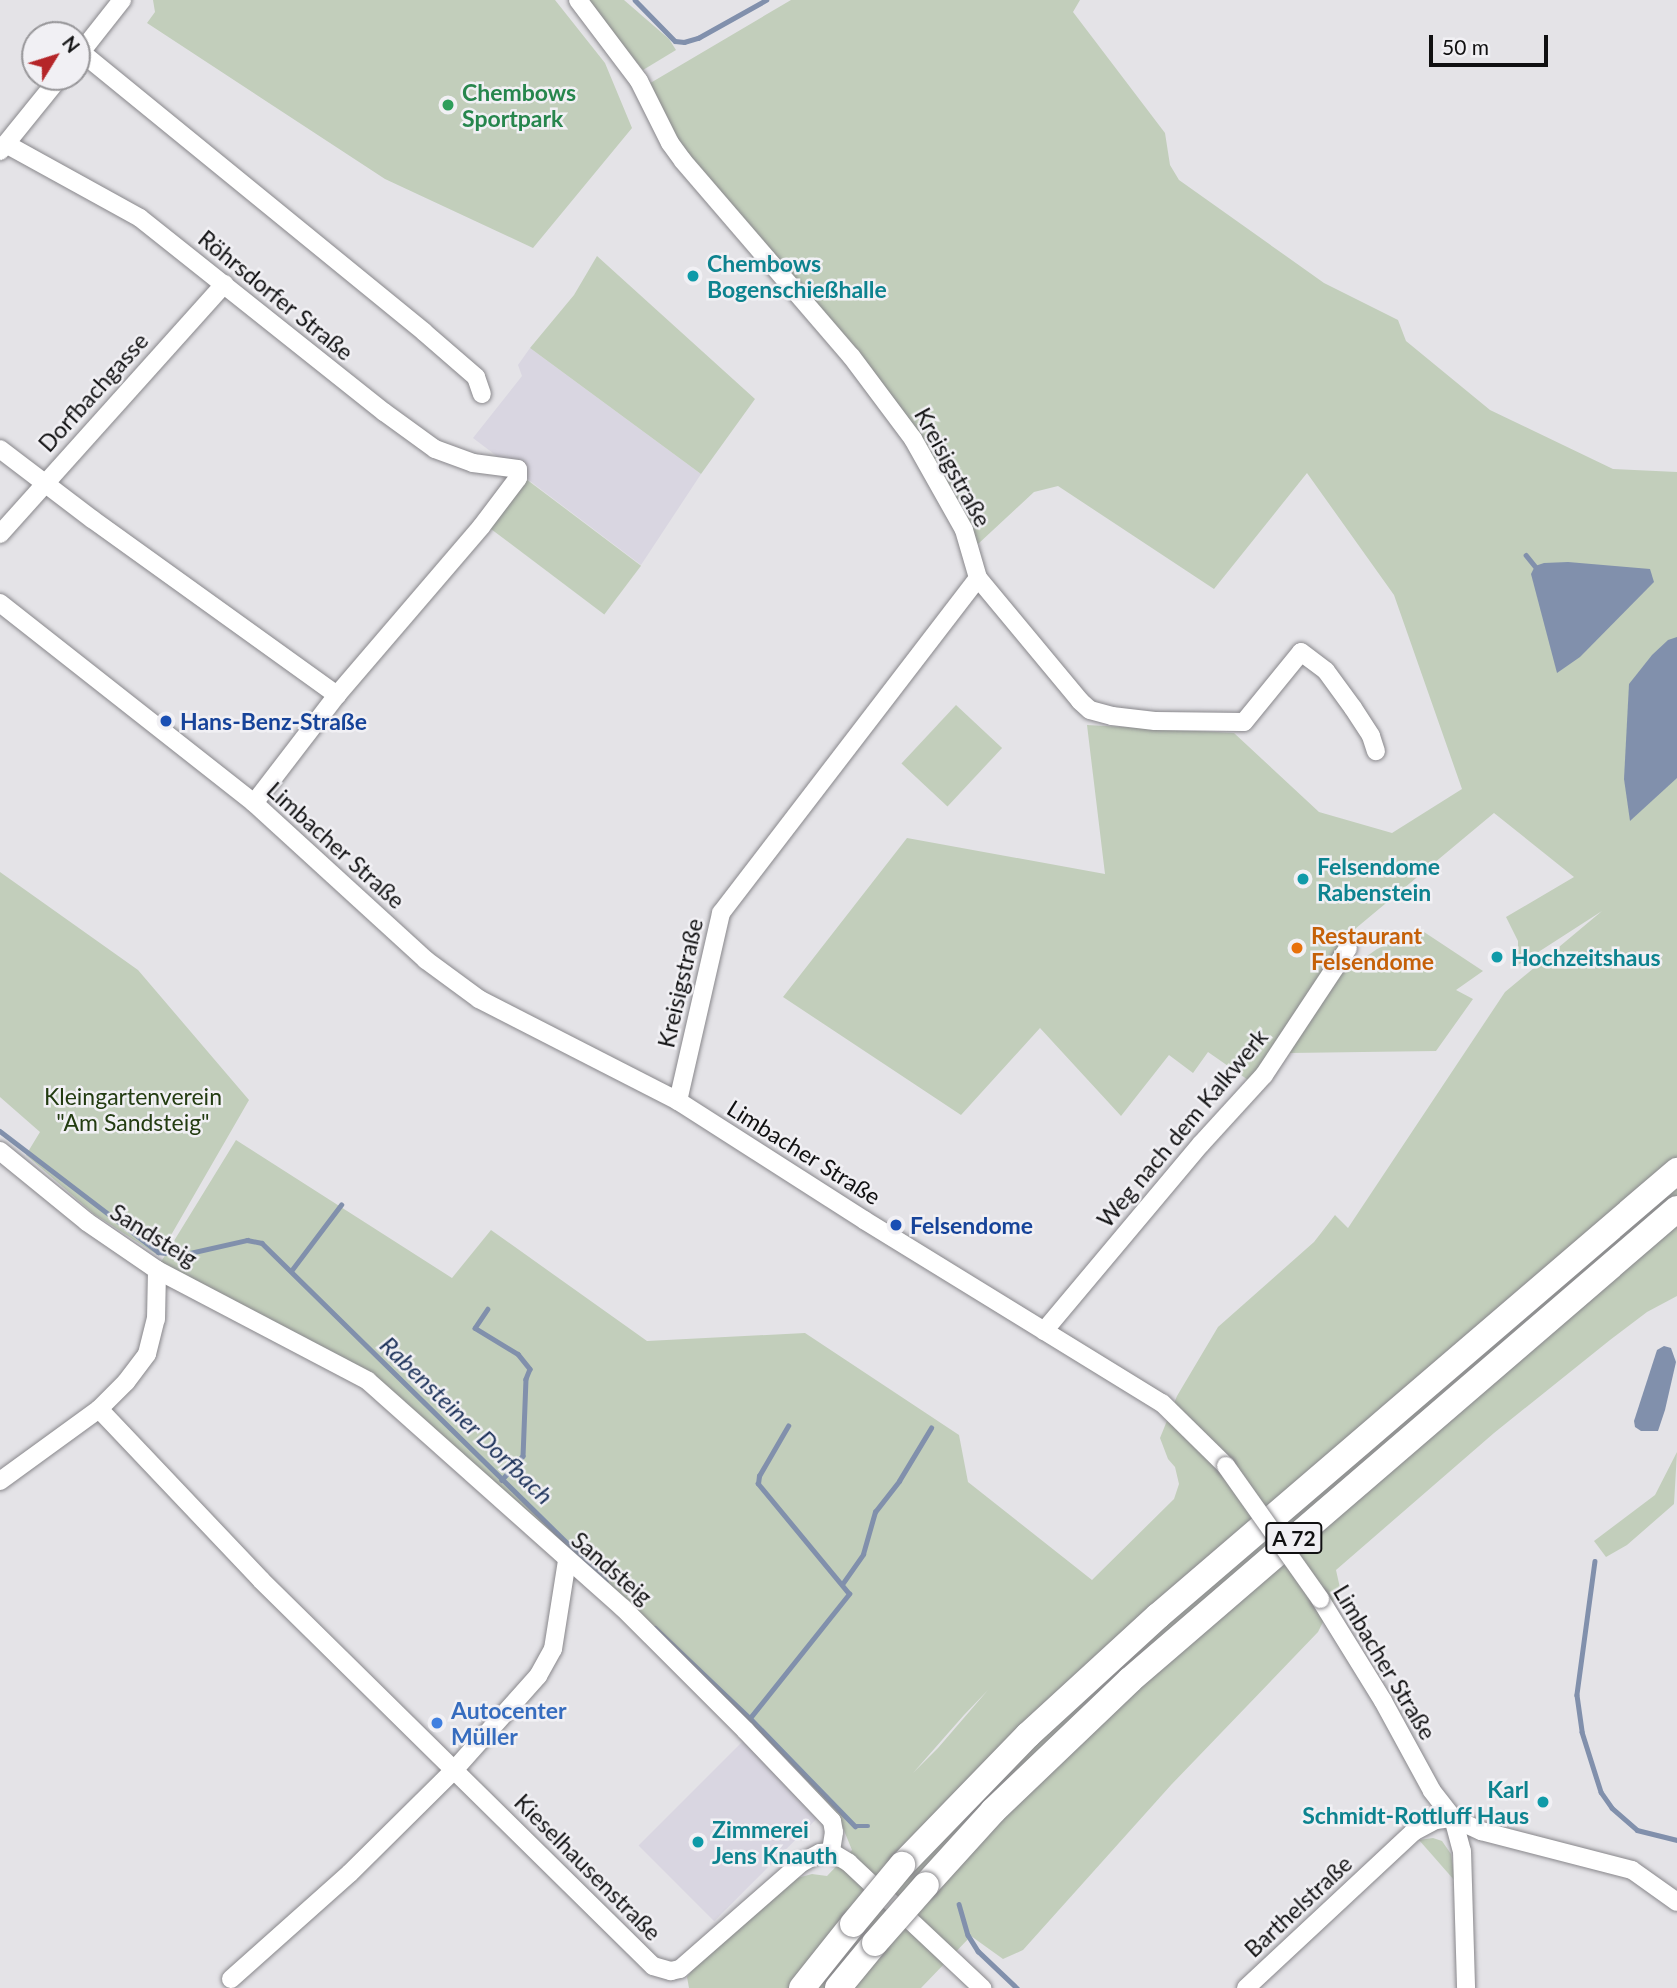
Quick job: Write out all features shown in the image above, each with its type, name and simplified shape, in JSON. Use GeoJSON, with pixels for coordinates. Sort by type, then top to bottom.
{"type":"FeatureCollection","features":[{"type":"Feature","properties":{"kind":"highway","name":"A 72"},"geometry":{"type":"LineString","coordinates":[[802,1988],[902,1865],[1028,1735],[1158,1616],[1677,1171]]}},
{"type":"Feature","properties":{"kind":"highway","name":"A 72"},"geometry":{"type":"LineString","coordinates":[[838,1988],[993,1811],[1130,1679],[1677,1209]]}},
{"type":"Feature","properties":{"kind":"street"},"geometry":{"type":"LineString","coordinates":[[91,39],[122,0]]}},
{"type":"Feature","properties":{"kind":"street","name":"Kreisigstraße"},"geometry":{"type":"LineString","coordinates":[[578,0],[639,80],[670,143],[683,162],[851,356],[913,439],[964,530],[978,578],[721,913],[678,1101]]}},
{"type":"Feature","properties":{"kind":"street"},"geometry":{"type":"LineString","coordinates":[[91,64],[424,331],[476,377],[482,394]]}},
{"type":"Feature","properties":{"kind":"street","name":"Röhrsdorfer Straße"},"geometry":{"type":"LineString","coordinates":[[50,91],[3,148],[140,218],[384,412],[435,449],[473,463],[518,469],[518,478],[481,527],[337,695]]}},
{"type":"Feature","properties":{"kind":"street","name":"Dorfbachgasse"},"geometry":{"type":"LineString","coordinates":[[0,534],[224,284]]}},
{"type":"Feature","properties":{"kind":"street"},"geometry":{"type":"LineString","coordinates":[[0,449],[337,695],[254,803]]}},
{"type":"Feature","properties":{"kind":"street"},"geometry":{"type":"LineString","coordinates":[[978,578],[1090,710],[1154,721],[1244,722],[1301,652],[1326,671],[1371,736],[1376,751]]}},
{"type":"Feature","properties":{"kind":"street","name":"Limbacher Straße"},"geometry":{"type":"LineString","coordinates":[[0,603],[254,803],[426,961],[479,999],[678,1101],[864,1220],[1162,1403],[1226,1466],[1320,1599],[1377,1692],[1432,1791],[1453,1818],[1481,1831],[1632,1870],[1677,1902]]}},
{"type":"Feature","properties":{"kind":"street","name":"Weg nach dem Kalkwerk"},"geometry":{"type":"LineString","coordinates":[[1044,1331],[1201,1144],[1265,1074],[1348,948]]}},
{"type":"Feature","properties":{"kind":"street","name":"Sandsteig"},"geometry":{"type":"LineString","coordinates":[[0,1151],[87,1222],[157,1270],[369,1381],[567,1561],[623,1608],[824,1811],[834,1832],[831,1853]]}},
{"type":"Feature","properties":{"kind":"street"},"geometry":{"type":"LineString","coordinates":[[0,1481],[99,1409],[126,1382],[147,1354],[156,1319],[157,1270]]}},
{"type":"Feature","properties":{"kind":"street","name":"Kieselhausenstraße"},"geometry":{"type":"LineString","coordinates":[[99,1409],[261,1580],[653,1966],[671,1971],[689,1962],[801,1863],[820,1853],[831,1853]]}},
{"type":"Feature","properties":{"kind":"street"},"geometry":{"type":"LineString","coordinates":[[231,1979],[350,1872],[455,1769],[538,1676],[553,1649],[567,1561]]}},
{"type":"Feature","properties":{"kind":"street"},"geometry":{"type":"LineString","coordinates":[[1453,1818],[1462,1851],[1465,1988]]}},
{"type":"Feature","properties":{"kind":"street","name":"Barthelstraße"},"geometry":{"type":"LineString","coordinates":[[1246,1988],[1413,1832],[1436,1820],[1453,1818]]}},
{"type":"Feature","properties":{"kind":"street"},"geometry":{"type":"LineString","coordinates":[[831,1853],[849,1863],[982,1988]]}},
{"type":"Feature","properties":{"kind":"shaded area"},"geometry":{"type":"Polygon","coordinates":[[[530,348],[701,474],[641,565],[473,438],[522,376],[518,365],[530,348]]]}},
{"type":"Feature","properties":{"kind":"shaded area"},"geometry":{"type":"Polygon","coordinates":[[[746,1738],[822,1814],[714,1921],[639,1845],[746,1738]]]}},
{"type":"Feature","properties":{"kind":"green space","name":"Chembows Sportpark"},"geometry":{"type":"Polygon","coordinates":[[[153,0],[555,0],[605,63],[632,128],[533,248],[385,179],[147,23],[155,12],[153,0]]]}},
{"type":"Feature","properties":{"kind":"green space"},"geometry":{"type":"Polygon","coordinates":[[[587,0],[624,0],[669,39],[676,50],[643,70],[587,0]]]}},
{"type":"Feature","properties":{"kind":"green space"},"geometry":{"type":"Polygon","coordinates":[[[791,0],[1080,0],[1073,12],[1165,133],[1170,165],[1179,180],[1324,283],[1398,320],[1406,341],[1490,410],[1613,469],[1677,472],[1677,1296],[1647,1312],[1494,1433],[1336,1570],[1340,1588],[1318,1632],[1171,1785],[1023,1950],[1003,1959],[971,1936],[921,1988],[689,1988],[687,1977],[695,1967],[794,1879],[812,1874],[827,1876],[852,1850],[838,1816],[750,1718],[365,1374],[161,1262],[236,1140],[452,1278],[491,1230],[647,1341],[805,1333],[959,1435],[968,1482],[1092,1580],[1174,1499],[1179,1484],[1175,1467],[1168,1459],[1160,1438],[1177,1396],[1218,1327],[1314,1242],[1335,1215],[1348,1228],[1505,992],[1602,911],[1518,965],[1518,941],[1506,917],[1574,877],[1494,813],[1349,934],[1251,1082],[1208,1052],[1193,1073],[1169,1055],[1121,1116],[1040,1028],[961,1115],[783,997],[907,838],[1105,874],[1087,725],[1234,733],[1319,812],[1392,833],[1462,789],[1394,595],[1307,473],[1214,589],[1058,486],[1034,492],[978,544],[919,437],[685,159],[647,85],[791,0]],[[988,1690],[913,1773],[938,1748],[988,1690]]]}},
{"type":"Feature","properties":{"kind":"green space"},"geometry":{"type":"Polygon","coordinates":[[[597,256],[755,399],[701,474],[530,348],[574,295],[597,256]]]}},
{"type":"Feature","properties":{"kind":"green space"},"geometry":{"type":"Polygon","coordinates":[[[526,479],[641,566],[604,614],[489,528],[526,479]]]}},
{"type":"Feature","properties":{"kind":"green space"},"geometry":{"type":"Polygon","coordinates":[[[956,705],[1002,748],[948,806],[901,764],[956,705]]]}},
{"type":"Feature","properties":{"kind":"green space","name":"Kleingartenverein \"Am Sandsteig\""},"geometry":{"type":"Polygon","coordinates":[[[0,872],[138,970],[249,1100],[159,1256],[94,1214],[26,1155],[40,1132],[0,1097],[0,872]]]}},
{"type":"Feature","properties":{"kind":"green space"},"geometry":{"type":"Polygon","coordinates":[[[1421,930],[1483,971],[1456,990],[1473,999],[1436,1051],[1289,1053],[1332,981],[1377,949],[1421,930]]]}},
{"type":"Feature","properties":{"kind":"green space"},"geometry":{"type":"Polygon","coordinates":[[[1677,1452],[1674,1504],[1627,1545],[1606,1557],[1594,1541],[1655,1495],[1677,1452]]]}},
{"type":"Feature","properties":{"kind":"green space"},"geometry":{"type":"Polygon","coordinates":[[[1433,1838],[1442,1841],[1451,1854],[1455,1881],[1419,1840],[1433,1838]]]}},
{"type":"Feature","properties":{"kind":"water"},"geometry":{"type":"Polygon","coordinates":[[[1568,562],[1650,569],[1654,582],[1580,657],[1557,673],[1531,574],[1535,566],[1544,563],[1568,562]]]}},
{"type":"Feature","properties":{"kind":"water"},"geometry":{"type":"Polygon","coordinates":[[[1677,637],[1677,778],[1630,821],[1624,779],[1629,684],[1652,655],[1668,640],[1677,637]]]}},
{"type":"Feature","properties":{"kind":"water"},"geometry":{"type":"Polygon","coordinates":[[[1664,1346],[1671,1348],[1676,1362],[1665,1410],[1658,1431],[1641,1431],[1635,1427],[1634,1421],[1657,1350],[1664,1346]]]}},
{"type":"Feature","properties":{"kind":"waterway"},"geometry":{"type":"LineString","coordinates":[[635,0],[675,41],[684,42],[698,38],[766,0]]}},
{"type":"Feature","properties":{"kind":"waterway"},"geometry":{"type":"LineString","coordinates":[[1526,555],[1535,566]]}},
{"type":"Feature","properties":{"kind":"waterway","name":"Rabensteiner Dorfbach"},"geometry":{"type":"LineString","coordinates":[[0,1131],[158,1252],[181,1255],[247,1240],[262,1243],[606,1581]]}},
{"type":"Feature","properties":{"kind":"waterway"},"geometry":{"type":"LineString","coordinates":[[291,1271],[341,1205]]}},
{"type":"Feature","properties":{"kind":"waterway"},"geometry":{"type":"LineString","coordinates":[[488,1309],[475,1328],[518,1354],[530,1369],[526,1379],[523,1456],[502,1480]]}},
{"type":"Feature","properties":{"kind":"waterway"},"geometry":{"type":"LineString","coordinates":[[750,1718],[849,1594],[758,1484],[759,1476],[788,1426]]}},
{"type":"Feature","properties":{"kind":"waterway"},"geometry":{"type":"LineString","coordinates":[[843,1583],[863,1554],[875,1512],[899,1481],[931,1428]]}},
{"type":"Feature","properties":{"kind":"waterway"},"geometry":{"type":"LineString","coordinates":[[1595,1561],[1577,1695],[1582,1732],[1601,1792],[1612,1808],[1637,1830],[1677,1840]]}},
{"type":"Feature","properties":{"kind":"waterway","name":"Rabensteiner Dorfbach"},"geometry":{"type":"LineString","coordinates":[[655,1628],[750,1718],[855,1826],[868,1826]]}},
{"type":"Feature","properties":{"kind":"waterway","name":"Rabensteiner Dorfbach"},"geometry":{"type":"LineString","coordinates":[[959,1904],[968,1935],[978,1951],[1017,1988]]}},
{"type":"Feature","properties":{"kind":"place","name":"Chembows Sportpark"},"geometry":{"type":"Point","coordinates":[448,105]}},
{"type":"Feature","properties":{"kind":"place","name":"Chembows Bogenschießhalle"},"geometry":{"type":"Point","coordinates":[693,276]}},
{"type":"Feature","properties":{"kind":"place","name":"Hans-Benz-Straße"},"geometry":{"type":"Point","coordinates":[166,721]}},
{"type":"Feature","properties":{"kind":"place","name":"Felsendome Rabenstein"},"geometry":{"type":"Point","coordinates":[1303,879]}},
{"type":"Feature","properties":{"kind":"place","name":"Restaurant Felsendome"},"geometry":{"type":"Point","coordinates":[1297,948]}},
{"type":"Feature","properties":{"kind":"place","name":"Hochzeitshaus"},"geometry":{"type":"Point","coordinates":[1497,957]}},
{"type":"Feature","properties":{"kind":"place","name":"Felsendome"},"geometry":{"type":"Point","coordinates":[896,1225]}},
{"type":"Feature","properties":{"kind":"place","name":"Autocenter Müller"},"geometry":{"type":"Point","coordinates":[437,1723]}},
{"type":"Feature","properties":{"kind":"place","name":"Karl Schmidt-Rottluff Haus"},"geometry":{"type":"Point","coordinates":[1543,1802]}},
{"type":"Feature","properties":{"kind":"place","name":"Zimmerei Jens Knauth"},"geometry":{"type":"Point","coordinates":[698,1842]}}]}
